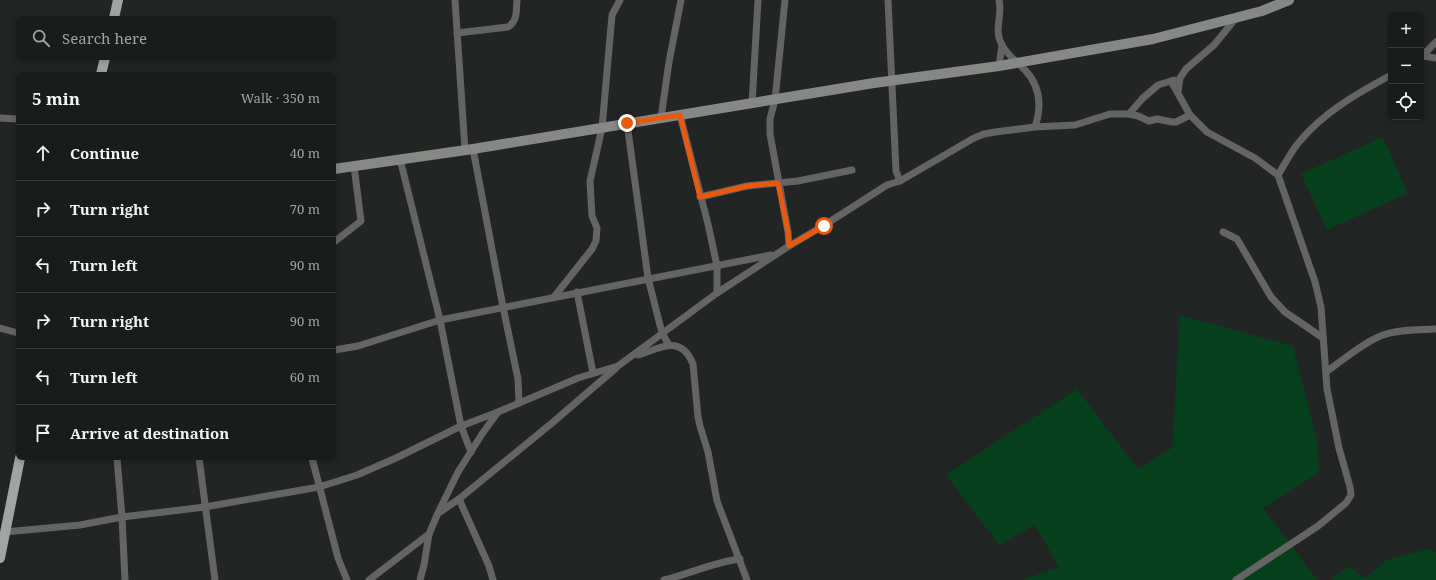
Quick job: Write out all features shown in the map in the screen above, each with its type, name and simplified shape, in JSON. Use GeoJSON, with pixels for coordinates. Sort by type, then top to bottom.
{"type":"FeatureCollection","features":[{"type":"Feature","properties":{"kind":"main road"},"geometry":{"type":"LineString","coordinates":[[114,16],[118,0]]}},
{"type":"Feature","properties":{"kind":"main road"},"geometry":{"type":"LineString","coordinates":[[102,72],[104,60]]}},
{"type":"Feature","properties":{"kind":"main road"},"geometry":{"type":"LineString","coordinates":[[0,558],[20,460]]}},
{"type":"Feature","properties":{"kind":"street"},"geometry":{"type":"LineString","coordinates":[[455,0],[469,150],[518,379],[519,403]]}},
{"type":"Feature","properties":{"kind":"street"},"geometry":{"type":"LineString","coordinates":[[457,33],[508,27],[516,19],[517,0]]}},
{"type":"Feature","properties":{"kind":"street"},"geometry":{"type":"LineString","coordinates":[[554,297],[592,249],[596,241],[598,228],[592,216],[590,181],[602,128],[612,15],[620,0]]}},
{"type":"Feature","properties":{"kind":"street"},"geometry":{"type":"LineString","coordinates":[[661,118],[669,62],[681,0]]}},
{"type":"Feature","properties":{"kind":"street"},"geometry":{"type":"LineString","coordinates":[[752,104],[758,0]]}},
{"type":"Feature","properties":{"kind":"street"},"geometry":{"type":"LineString","coordinates":[[785,0],[775,100],[770,119],[770,134],[775,155],[778,183],[788,232],[789,246]]}},
{"type":"Feature","properties":{"kind":"street"},"geometry":{"type":"LineString","coordinates":[[888,0],[896,171],[900,181]]}},
{"type":"Feature","properties":{"kind":"street"},"geometry":{"type":"LineString","coordinates":[[999,0],[1000,12],[997,31],[1002,45],[1027,73],[1035,86],[1038,96],[1040,110],[1035,127]]}},
{"type":"Feature","properties":{"kind":"street"},"geometry":{"type":"LineString","coordinates":[[336,169],[469,150],[891,80],[999,66],[1153,39],[1236,18],[1288,0]]}},
{"type":"Feature","properties":{"kind":"street"},"geometry":{"type":"LineString","coordinates":[[1178,92],[1180,78],[1186,69],[1214,45],[1236,18]]}},
{"type":"Feature","properties":{"kind":"street"},"geometry":{"type":"LineString","coordinates":[[1424,55],[1436,42]]}},
{"type":"Feature","properties":{"kind":"street"},"geometry":{"type":"LineString","coordinates":[[999,66],[1002,45]]}},
{"type":"Feature","properties":{"kind":"street"},"geometry":{"type":"LineString","coordinates":[[1424,57],[1436,58]]}},
{"type":"Feature","properties":{"kind":"street"},"geometry":{"type":"LineString","coordinates":[[1278,175],[1299,142],[1313,127],[1332,111],[1388,77]]}},
{"type":"Feature","properties":{"kind":"street"},"geometry":{"type":"LineString","coordinates":[[1129,114],[1142,99],[1158,85],[1180,78]]}},
{"type":"Feature","properties":{"kind":"street"},"geometry":{"type":"LineString","coordinates":[[1171,81],[1190,115],[1207,132],[1255,158],[1278,175],[1321,307],[1327,389],[1339,448],[1350,488],[1350,495],[1346,503],[1318,526],[1236,580]]}},
{"type":"Feature","properties":{"kind":"street"},"geometry":{"type":"LineString","coordinates":[[438,513],[459,499],[552,423],[618,366],[634,356],[662,333],[717,293],[776,254],[824,226],[887,185],[900,181],[974,138],[984,134],[1035,127],[1075,125],[1110,114],[1129,114],[1149,121],[1158,119],[1172,122],[1176,122],[1190,115]]}},
{"type":"Feature","properties":{"kind":"street"},"geometry":{"type":"LineString","coordinates":[[680,115],[708,224],[717,266],[717,293]]}},
{"type":"Feature","properties":{"kind":"street"},"geometry":{"type":"LineString","coordinates":[[0,118],[16,119]]}},
{"type":"Feature","properties":{"kind":"street"},"geometry":{"type":"LineString","coordinates":[[627,123],[648,278],[662,333],[669,345]]}},
{"type":"Feature","properties":{"kind":"street"},"geometry":{"type":"LineString","coordinates":[[400,159],[440,320],[461,426],[471,452]]}},
{"type":"Feature","properties":{"kind":"street"},"geometry":{"type":"LineString","coordinates":[[336,240],[361,221],[354,166]]}},
{"type":"Feature","properties":{"kind":"street"},"geometry":{"type":"LineString","coordinates":[[700,197],[747,186],[798,181],[852,170]]}},
{"type":"Feature","properties":{"kind":"street"},"geometry":{"type":"LineString","coordinates":[[887,185],[896,171]]}},
{"type":"Feature","properties":{"kind":"street"},"geometry":{"type":"LineString","coordinates":[[1223,232],[1237,239],[1271,297],[1280,307],[1301,324],[1323,338]]}},
{"type":"Feature","properties":{"kind":"street"},"geometry":{"type":"LineString","coordinates":[[336,350],[358,346],[440,320],[776,254]]}},
{"type":"Feature","properties":{"kind":"street"},"geometry":{"type":"LineString","coordinates":[[577,292],[593,374]]}},
{"type":"Feature","properties":{"kind":"street"},"geometry":{"type":"LineString","coordinates":[[0,328],[16,333]]}},
{"type":"Feature","properties":{"kind":"street"},"geometry":{"type":"LineString","coordinates":[[1326,372],[1363,347],[1383,336],[1400,331],[1436,329]]}},
{"type":"Feature","properties":{"kind":"street"},"geometry":{"type":"LineString","coordinates":[[634,356],[669,345],[685,350],[690,356],[693,364],[700,426],[708,452],[718,501],[747,580]]}},
{"type":"Feature","properties":{"kind":"street"},"geometry":{"type":"LineString","coordinates":[[5,532],[80,525],[122,517],[205,507],[319,487],[357,475],[396,458],[461,426],[553,388],[618,366]]}},
{"type":"Feature","properties":{"kind":"street"},"geometry":{"type":"LineString","coordinates":[[420,580],[429,534],[438,513],[458,472],[498,412]]}},
{"type":"Feature","properties":{"kind":"street"},"geometry":{"type":"LineString","coordinates":[[117,460],[125,580]]}},
{"type":"Feature","properties":{"kind":"street"},"geometry":{"type":"LineString","coordinates":[[199,460],[215,580]]}},
{"type":"Feature","properties":{"kind":"street"},"geometry":{"type":"LineString","coordinates":[[312,460],[338,558],[347,580]]}},
{"type":"Feature","properties":{"kind":"street"},"geometry":{"type":"LineString","coordinates":[[459,499],[489,566],[493,580]]}},
{"type":"Feature","properties":{"kind":"street"},"geometry":{"type":"LineString","coordinates":[[369,580],[429,534]]}},
{"type":"Feature","properties":{"kind":"street"},"geometry":{"type":"LineString","coordinates":[[726,561],[735,547]]}},
{"type":"Feature","properties":{"kind":"street"},"geometry":{"type":"LineString","coordinates":[[664,580],[682,576],[726,561],[740,559]]}},
{"type":"Feature","properties":{"kind":"green space"},"geometry":{"type":"Polygon","coordinates":[[[1383,137],[1408,193],[1327,230],[1301,174],[1383,137]]]}},
{"type":"Feature","properties":{"kind":"green space"},"geometry":{"type":"Polygon","coordinates":[[[1180,315],[1293,346],[1317,439],[1319,473],[1263,508],[1317,580],[1022,580],[1059,567],[1035,525],[999,545],[946,475],[1077,389],[1138,469],[1172,448],[1180,315]]]}},
{"type":"Feature","properties":{"kind":"green space"},"geometry":{"type":"Polygon","coordinates":[[[1431,548],[1436,553],[1436,580],[1330,580],[1349,566],[1365,579],[1386,560],[1431,548]]]}},
{"type":"Feature","properties":{"kind":"route"},"geometry":{"type":"LineString","coordinates":[[627,123],[680,115],[700,197],[747,186],[778,183],[788,232],[789,246],[824,226]]}}]}
